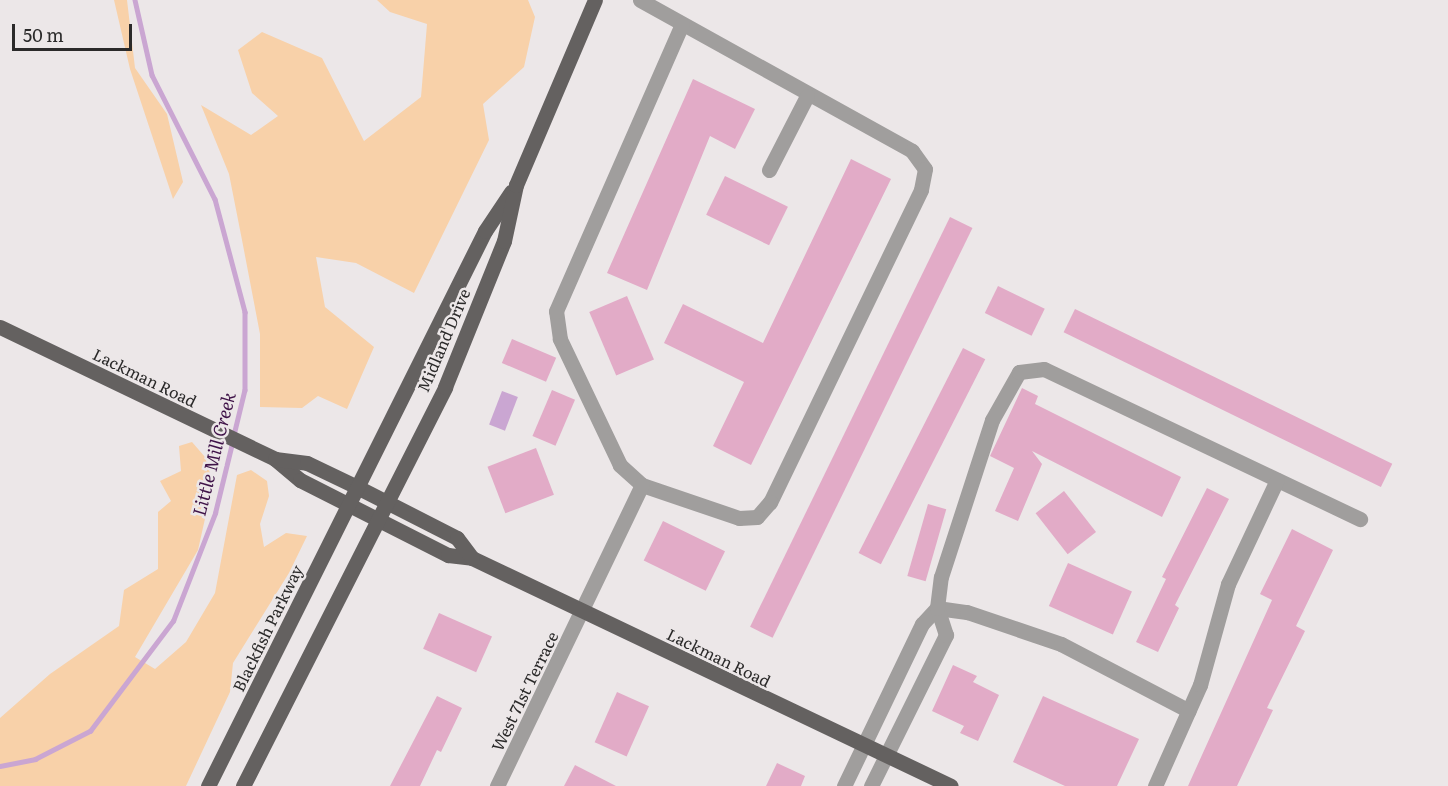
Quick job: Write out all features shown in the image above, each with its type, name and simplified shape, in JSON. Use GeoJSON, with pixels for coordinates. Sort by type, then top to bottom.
{"type":"FeatureCollection","features":[{"type":"Feature","properties":{"kind":"main road","name":"Midland Drive"},"geometry":{"type":"LineString","coordinates":[[357,487],[485,231],[516,185],[595,0]]}},
{"type":"Feature","properties":{"kind":"main road","name":"Midland Drive"},"geometry":{"type":"LineString","coordinates":[[388,503],[445,387],[504,241],[516,185]]}},
{"type":"Feature","properties":{"kind":"main road","name":"Lackman Road"},"geometry":{"type":"LineString","coordinates":[[0,327],[274,459],[300,480],[448,555],[472,558],[951,786]]}},
{"type":"Feature","properties":{"kind":"main road","name":"Lackman Road"},"geometry":{"type":"LineString","coordinates":[[274,459],[307,463],[357,487],[457,538],[472,558]]}},
{"type":"Feature","properties":{"kind":"main road","name":"Blackfish Parkway"},"geometry":{"type":"LineString","coordinates":[[208,786],[357,487]]}},
{"type":"Feature","properties":{"kind":"main road"},"geometry":{"type":"LineString","coordinates":[[243,786],[388,503]]}},
{"type":"Feature","properties":{"kind":"street"},"geometry":{"type":"LineString","coordinates":[[640,0],[682,24],[807,96],[912,151],[925,169],[921,190],[770,502],[757,517],[739,518],[642,485],[620,465],[594,417],[560,339],[556,311],[682,24]]}},
{"type":"Feature","properties":{"kind":"street"},"geometry":{"type":"LineString","coordinates":[[769,170],[807,96]]}},
{"type":"Feature","properties":{"kind":"street"},"geometry":{"type":"LineString","coordinates":[[871,786],[945,635],[937,608],[941,577],[992,420],[1007,388],[1019,372],[1029,368],[1044,369],[1360,519]]}},
{"type":"Feature","properties":{"kind":"street"},"geometry":{"type":"LineString","coordinates":[[1155,786],[1189,711],[1228,584],[1277,480]]}},
{"type":"Feature","properties":{"kind":"street","name":"West 71st Terrace"},"geometry":{"type":"LineString","coordinates":[[497,786],[642,485]]}},
{"type":"Feature","properties":{"kind":"street"},"geometry":{"type":"LineString","coordinates":[[937,608],[967,612],[1061,644],[1189,711]]}},
{"type":"Feature","properties":{"kind":"street"},"geometry":{"type":"LineString","coordinates":[[844,786],[922,624],[937,608]]}},
{"type":"Feature","properties":{"kind":"shaded area"},"geometry":{"type":"Polygon","coordinates":[[[114,0],[127,0],[135,68],[167,114],[183,182],[173,199],[130,69],[114,0]]]}},
{"type":"Feature","properties":{"kind":"shaded area"},"geometry":{"type":"Polygon","coordinates":[[[377,0],[528,0],[535,17],[524,67],[483,104],[489,140],[414,293],[356,263],[316,257],[325,307],[374,347],[347,409],[318,396],[302,408],[260,407],[260,334],[242,240],[229,174],[201,105],[251,135],[278,116],[252,93],[238,50],[262,32],[322,58],[364,141],[421,97],[427,24],[390,12],[377,0]]]}},
{"type":"Feature","properties":{"kind":"shaded area"},"geometry":{"type":"Polygon","coordinates":[[[502,391],[518,397],[505,431],[489,425],[502,391]]]}},
{"type":"Feature","properties":{"kind":"shaded area"},"geometry":{"type":"Polygon","coordinates":[[[192,442],[205,457],[213,483],[198,550],[135,657],[155,669],[186,642],[215,593],[237,475],[251,470],[267,481],[269,496],[260,524],[264,547],[286,533],[307,536],[289,573],[233,663],[230,692],[186,786],[0,786],[0,718],[50,674],[119,626],[124,590],[158,569],[158,512],[171,501],[160,481],[181,471],[179,446],[192,442]]]}},
{"type":"Feature","properties":{"kind":"building"},"geometry":{"type":"Polygon","coordinates":[[[693,79],[755,109],[735,149],[710,136],[647,290],[607,273],[693,79]]]}},
{"type":"Feature","properties":{"kind":"building"},"geometry":{"type":"Polygon","coordinates":[[[851,159],[891,179],[751,465],[713,446],[744,382],[664,343],[683,304],[763,343],[851,159]]]}},
{"type":"Feature","properties":{"kind":"building"},"geometry":{"type":"Polygon","coordinates":[[[725,176],[788,207],[769,245],[706,215],[725,176]]]}},
{"type":"Feature","properties":{"kind":"building"},"geometry":{"type":"Polygon","coordinates":[[[950,217],[972,228],[773,638],[750,627],[950,217]]]}},
{"type":"Feature","properties":{"kind":"building"},"geometry":{"type":"Polygon","coordinates":[[[998,286],[1045,309],[1032,336],[985,313],[998,286]]]}},
{"type":"Feature","properties":{"kind":"building"},"geometry":{"type":"Polygon","coordinates":[[[627,296],[654,360],[616,376],[589,312],[627,296]]]}},
{"type":"Feature","properties":{"kind":"building"},"geometry":{"type":"Polygon","coordinates":[[[1075,309],[1392,464],[1381,487],[1064,332],[1075,309]]]}},
{"type":"Feature","properties":{"kind":"building"},"geometry":{"type":"Polygon","coordinates":[[[512,339],[556,358],[546,382],[502,363],[512,339]]]}},
{"type":"Feature","properties":{"kind":"building"},"geometry":{"type":"Polygon","coordinates":[[[963,348],[985,359],[881,564],[859,553],[963,348]]]}},
{"type":"Feature","properties":{"kind":"building"},"geometry":{"type":"Polygon","coordinates":[[[1022,388],[1038,396],[1035,404],[1181,477],[1162,517],[1032,451],[1042,464],[1018,521],[995,511],[1014,468],[990,456],[1022,388]]]}},
{"type":"Feature","properties":{"kind":"building"},"geometry":{"type":"Polygon","coordinates":[[[552,390],[575,400],[555,446],[532,436],[552,390]]]}},
{"type":"Feature","properties":{"kind":"building"},"geometry":{"type":"Polygon","coordinates":[[[536,448],[554,495],[505,513],[487,467],[536,448]]]}},
{"type":"Feature","properties":{"kind":"building"},"geometry":{"type":"Polygon","coordinates":[[[1207,488],[1229,499],[1175,605],[1179,608],[1158,652],[1136,642],[1166,579],[1162,577],[1207,488]]]}},
{"type":"Feature","properties":{"kind":"building"},"geometry":{"type":"Polygon","coordinates":[[[1064,491],[1096,532],[1068,554],[1036,513],[1064,491]]]}},
{"type":"Feature","properties":{"kind":"building"},"geometry":{"type":"Polygon","coordinates":[[[928,504],[946,509],[926,581],[907,576],[928,504]]]}},
{"type":"Feature","properties":{"kind":"building"},"geometry":{"type":"Polygon","coordinates":[[[663,521],[725,551],[706,591],[644,561],[663,521]]]}},
{"type":"Feature","properties":{"kind":"building"},"geometry":{"type":"Polygon","coordinates":[[[1292,529],[1333,550],[1296,626],[1305,631],[1267,708],[1273,710],[1237,786],[1188,786],[1272,600],[1260,594],[1292,529]]]}},
{"type":"Feature","properties":{"kind":"building"},"geometry":{"type":"Polygon","coordinates":[[[1068,563],[1132,591],[1113,634],[1049,606],[1068,563]]]}},
{"type":"Feature","properties":{"kind":"building"},"geometry":{"type":"Polygon","coordinates":[[[439,613],[492,637],[476,672],[423,649],[439,613]]]}},
{"type":"Feature","properties":{"kind":"building"},"geometry":{"type":"Polygon","coordinates":[[[953,665],[977,676],[973,682],[999,695],[978,741],[960,733],[964,726],[932,711],[953,665]]]}},
{"type":"Feature","properties":{"kind":"building"},"geometry":{"type":"Polygon","coordinates":[[[617,692],[649,706],[627,756],[595,742],[617,692]]]}},
{"type":"Feature","properties":{"kind":"building"},"geometry":{"type":"Polygon","coordinates":[[[437,696],[462,708],[441,752],[437,750],[420,786],[390,786],[437,696]]]}},
{"type":"Feature","properties":{"kind":"building"},"geometry":{"type":"Polygon","coordinates":[[[1043,696],[1139,739],[1117,786],[1065,786],[1013,762],[1043,696]]]}},
{"type":"Feature","properties":{"kind":"building"},"geometry":{"type":"Polygon","coordinates":[[[777,763],[805,776],[801,786],[766,786],[777,763]]]}},
{"type":"Feature","properties":{"kind":"building"},"geometry":{"type":"Polygon","coordinates":[[[575,765],[616,786],[564,786],[575,765]]]}},
{"type":"Feature","properties":{"kind":"waterway","name":"Little Mill Creek"},"geometry":{"type":"LineString","coordinates":[[135,0],[152,75],[215,199],[245,312],[245,390],[234,435]]}},
{"type":"Feature","properties":{"kind":"waterway","name":"Little Mill Creek"},"geometry":{"type":"LineString","coordinates":[[0,766],[35,759],[90,731],[173,621],[215,513],[232,443]]}}]}
